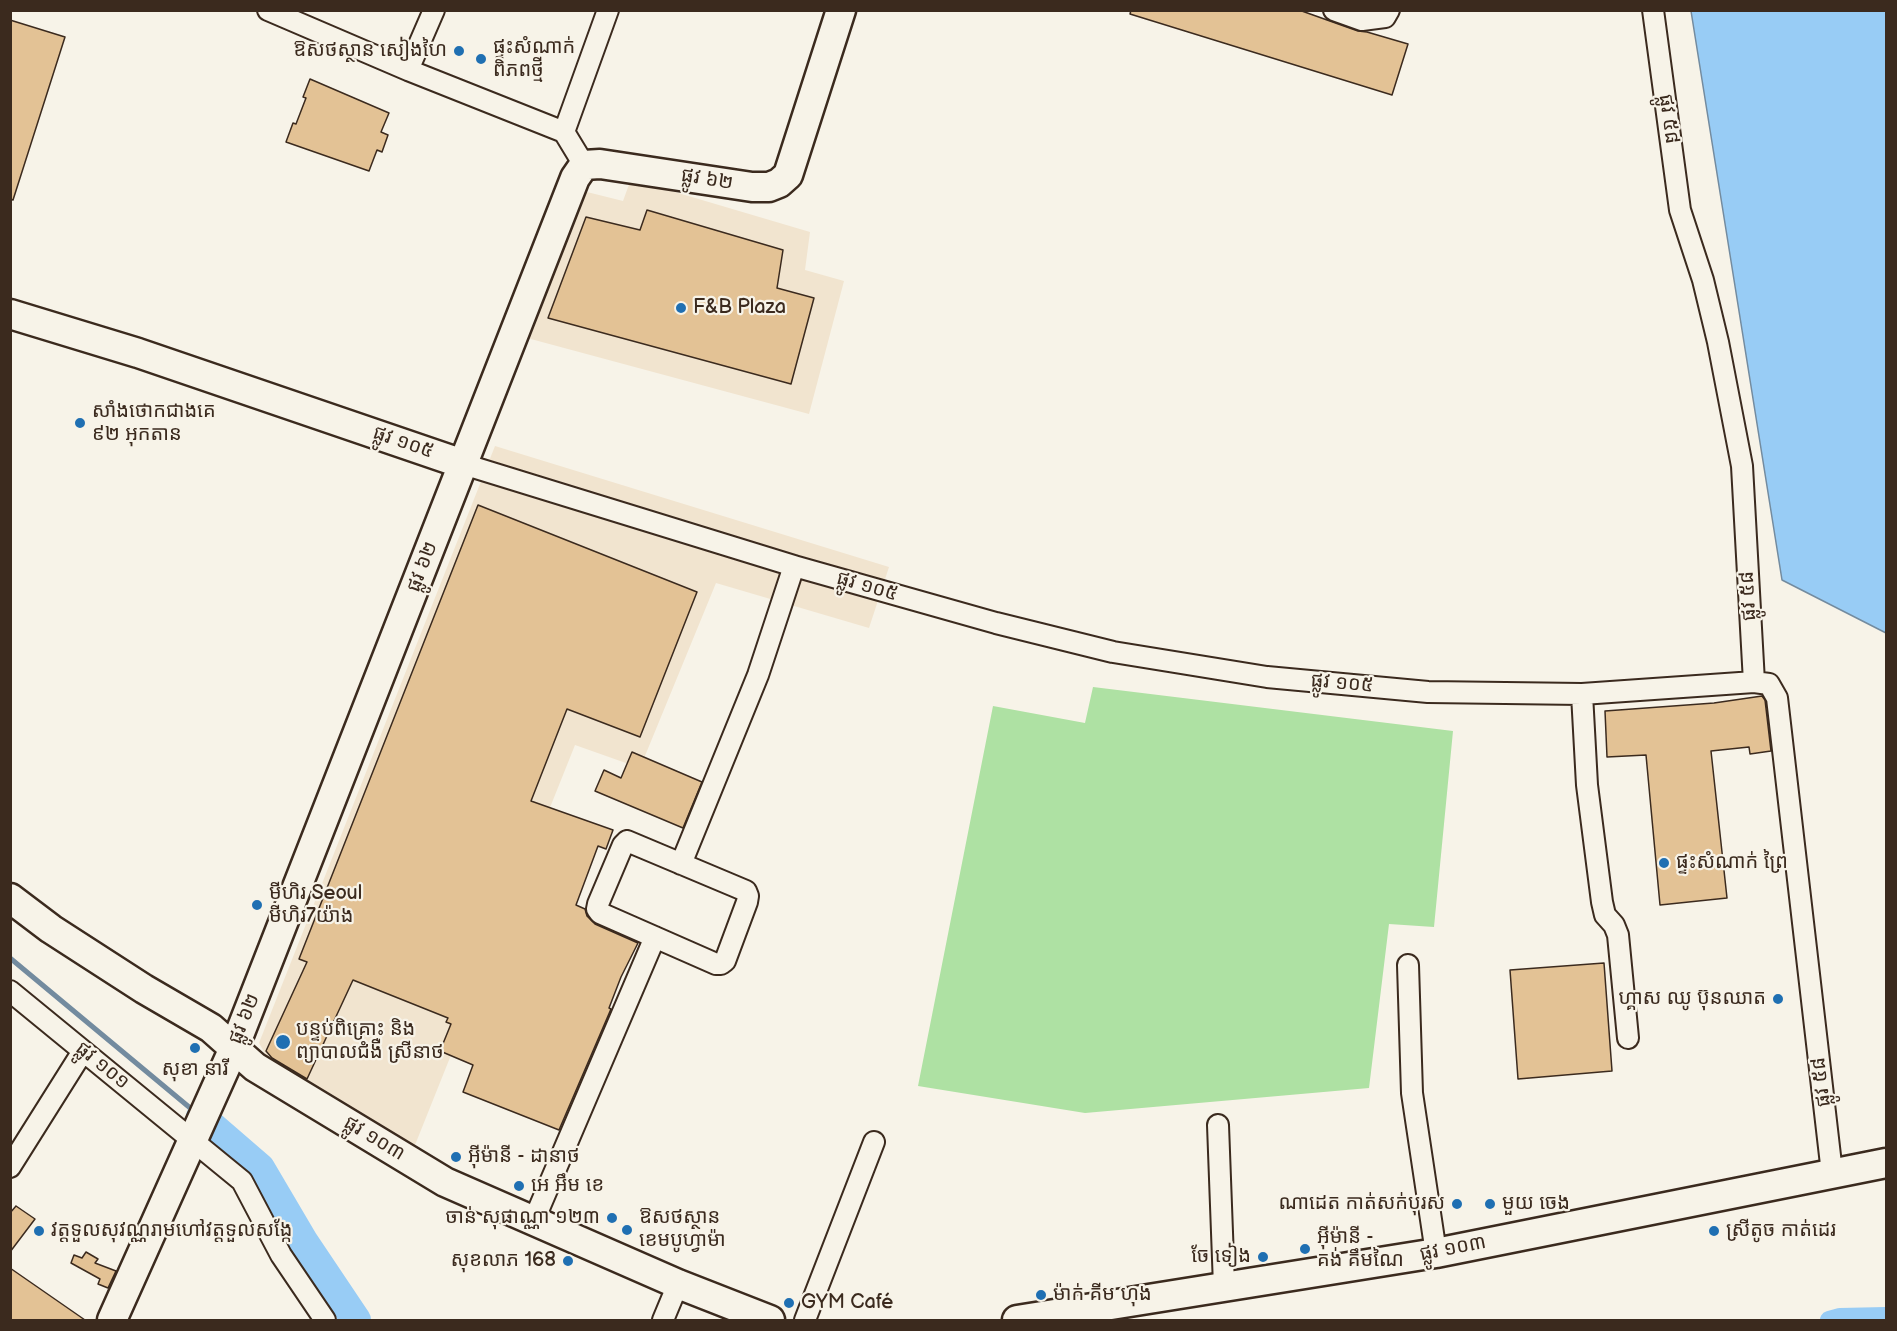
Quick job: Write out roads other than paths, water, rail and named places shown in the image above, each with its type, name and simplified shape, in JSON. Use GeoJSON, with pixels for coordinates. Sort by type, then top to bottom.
{"type":"FeatureCollection","features":[{"type":"Feature","properties":{"kind":"street"},"geometry":{"type":"LineString","coordinates":[[268,10],[300,17],[408,70],[564,132],[584,165]]}},
{"type":"Feature","properties":{"kind":"street"},"geometry":{"type":"LineString","coordinates":[[408,70],[434,10]]}},
{"type":"Feature","properties":{"kind":"street"},"geometry":{"type":"LineString","coordinates":[[564,132],[608,10]]}},
{"type":"Feature","properties":{"kind":"street","name":"ផ្លូវ ៦២"},"geometry":{"type":"LineString","coordinates":[[112,1320],[234,1048],[575,178],[584,165],[600,164],[752,187],[779,183],[788,175],[841,10]]}},
{"type":"Feature","properties":{"kind":"street"},"geometry":{"type":"LineString","coordinates":[[1334,10],[1362,20],[1385,17],[1389,10]]}},
{"type":"Feature","properties":{"kind":"street","name":"ផ្លូវ ៥៨"},"geometry":{"type":"LineString","coordinates":[[1653,10],[1680,210],[1703,280],[1718,342],[1742,466],[1754,682],[1769,684],[1777,698],[1832,1173]]}},
{"type":"Feature","properties":{"kind":"street","name":"ផ្លូវ ១០៥"},"geometry":{"type":"LineString","coordinates":[[10,314],[138,353],[463,464],[794,566],[996,623],[1113,652],[1267,676],[1428,692],[1582,694],[1754,682]]}},
{"type":"Feature","properties":{"kind":"street"},"geometry":{"type":"LineString","coordinates":[[681,864],[758,675],[794,566]]}},
{"type":"Feature","properties":{"kind":"street"},"geometry":{"type":"LineString","coordinates":[[1582,694],[1587,785],[1602,902],[1605,915],[1618,934],[1628,1038]]}},
{"type":"Feature","properties":{"kind":"street"},"geometry":{"type":"LineString","coordinates":[[627,841],[746,891],[747,902],[725,961],[721,964],[716,964],[655,937],[597,909],[623,845],[627,841]]}},
{"type":"Feature","properties":{"kind":"street","name":"ផ្លូវ ១០៣"},"geometry":{"type":"LineString","coordinates":[[10,898],[51,929],[211,1028],[255,1067],[445,1182],[678,1284],[770,1320]]}},
{"type":"Feature","properties":{"kind":"street"},"geometry":{"type":"LineString","coordinates":[[534,1220],[655,937]]}},
{"type":"Feature","properties":{"kind":"street"},"geometry":{"type":"LineString","coordinates":[[1408,965],[1412,1093],[1436,1253]]}},
{"type":"Feature","properties":{"kind":"street","name":"ផ្លូវ ១០១"},"geometry":{"type":"LineString","coordinates":[[10,991],[83,1051],[200,1125],[242,1181],[281,1255],[325,1320]]}},
{"type":"Feature","properties":{"kind":"street"},"geometry":{"type":"LineString","coordinates":[[10,1167],[83,1051]]}},
{"type":"Feature","properties":{"kind":"street"},"geometry":{"type":"LineString","coordinates":[[1218,1125],[1224,1286]]}},
{"type":"Feature","properties":{"kind":"street"},"geometry":{"type":"LineString","coordinates":[[806,1320],[874,1142]]}},
{"type":"Feature","properties":{"kind":"street","name":"ផ្លូវ ១០៣"},"geometry":{"type":"LineString","coordinates":[[1017,1320],[1436,1253],[1887,1163]]}},
{"type":"Feature","properties":{"kind":"street"},"geometry":{"type":"LineString","coordinates":[[663,1320],[678,1284]]}},
{"type":"Feature","properties":{"kind":"water"},"geometry":{"type":"Polygon","coordinates":[[[1691,11],[1886,11],[1886,633],[1782,580],[1691,11]]]}},
{"type":"Feature","properties":{"kind":"waterway"},"geometry":{"type":"LineString","coordinates":[[10,958],[195,1112]]}},
{"type":"Feature","properties":{"kind":"waterway"},"geometry":{"type":"LineString","coordinates":[[201,1117],[260,1168],[303,1241],[356,1320]]}},
{"type":"Feature","properties":{"kind":"waterway"},"geometry":{"type":"LineString","coordinates":[[1829,1320],[1840,1317],[1886,1316]]}},
{"type":"Feature","properties":{"kind":"place","name":"ឱសថស្ថាន សៀងហៃ"},"geometry":{"type":"Point","coordinates":[459,51]}},
{"type":"Feature","properties":{"kind":"place","name":"ផ្ទះសំណាក់ ពិភពថ្មី"},"geometry":{"type":"Point","coordinates":[481,59]}},
{"type":"Feature","properties":{"kind":"place","name":"F&B Plaza"},"geometry":{"type":"Point","coordinates":[681,308]}},
{"type":"Feature","properties":{"kind":"place","name":"សាំងថោកជាងគេ ៩២ អុកតាន"},"geometry":{"type":"Point","coordinates":[80,423]}},
{"type":"Feature","properties":{"kind":"place","name":"ផ្ទះសំណាក់ ព្រៃ"},"geometry":{"type":"Point","coordinates":[1664,863]}},
{"type":"Feature","properties":{"kind":"place","name":"មីហិរ Seoul មីហិរ7យ៉ាង"},"geometry":{"type":"Point","coordinates":[257,905]}},
{"type":"Feature","properties":{"kind":"place","name":"ហ្គាស ឈូ ប៊ុនឈាត"},"geometry":{"type":"Point","coordinates":[1778,999]}},
{"type":"Feature","properties":{"kind":"place","name":"បន្ទប់ពិគ្រោះ និង ព្យាបាលជំងឺ ស្រីនាថ"},"geometry":{"type":"Point","coordinates":[283,1042]}},
{"type":"Feature","properties":{"kind":"place","name":"សុខា នារី"},"geometry":{"type":"Point","coordinates":[195,1048]}},
{"type":"Feature","properties":{"kind":"place","name":"អ៊ីម៉ានី - ដានាថ"},"geometry":{"type":"Point","coordinates":[456,1157]}},
{"type":"Feature","properties":{"kind":"place","name":"អេ អឹម ខេ"},"geometry":{"type":"Point","coordinates":[519,1186]}},
{"type":"Feature","properties":{"kind":"place","name":"ណាដេត កាត់សក់បុរស"},"geometry":{"type":"Point","coordinates":[1457,1204]}},
{"type":"Feature","properties":{"kind":"place","name":"មួយ ចេង"},"geometry":{"type":"Point","coordinates":[1490,1204]}},
{"type":"Feature","properties":{"kind":"place","name":"ចាន់ សុផាណ្ណា ១២៣"},"geometry":{"type":"Point","coordinates":[612,1218]}},
{"type":"Feature","properties":{"kind":"place","name":"ឱសថស្ថាន ខេមបូហ្វាម៉ា"},"geometry":{"type":"Point","coordinates":[627,1230]}},
{"type":"Feature","properties":{"kind":"place","name":"វត្តទួលសុវណ្ណរាមហៅវត្តទួលសង្កែ"},"geometry":{"type":"Point","coordinates":[39,1231]}},
{"type":"Feature","properties":{"kind":"place","name":"ស្រីតូច កាត់ដេរ"},"geometry":{"type":"Point","coordinates":[1714,1231]}},
{"type":"Feature","properties":{"kind":"place","name":"អ៊ីម៉ានី - គង់ គឹមណៃ"},"geometry":{"type":"Point","coordinates":[1305,1249]}},
{"type":"Feature","properties":{"kind":"place","name":"ចែ ទៀង"},"geometry":{"type":"Point","coordinates":[1263,1257]}},
{"type":"Feature","properties":{"kind":"place","name":"សុខលាភ 168"},"geometry":{"type":"Point","coordinates":[568,1261]}},
{"type":"Feature","properties":{"kind":"place","name":"ម៉ាក់ គីម ហុង"},"geometry":{"type":"Point","coordinates":[1041,1295]}},
{"type":"Feature","properties":{"kind":"place","name":"GYM Café"},"geometry":{"type":"Point","coordinates":[789,1303]}}]}
